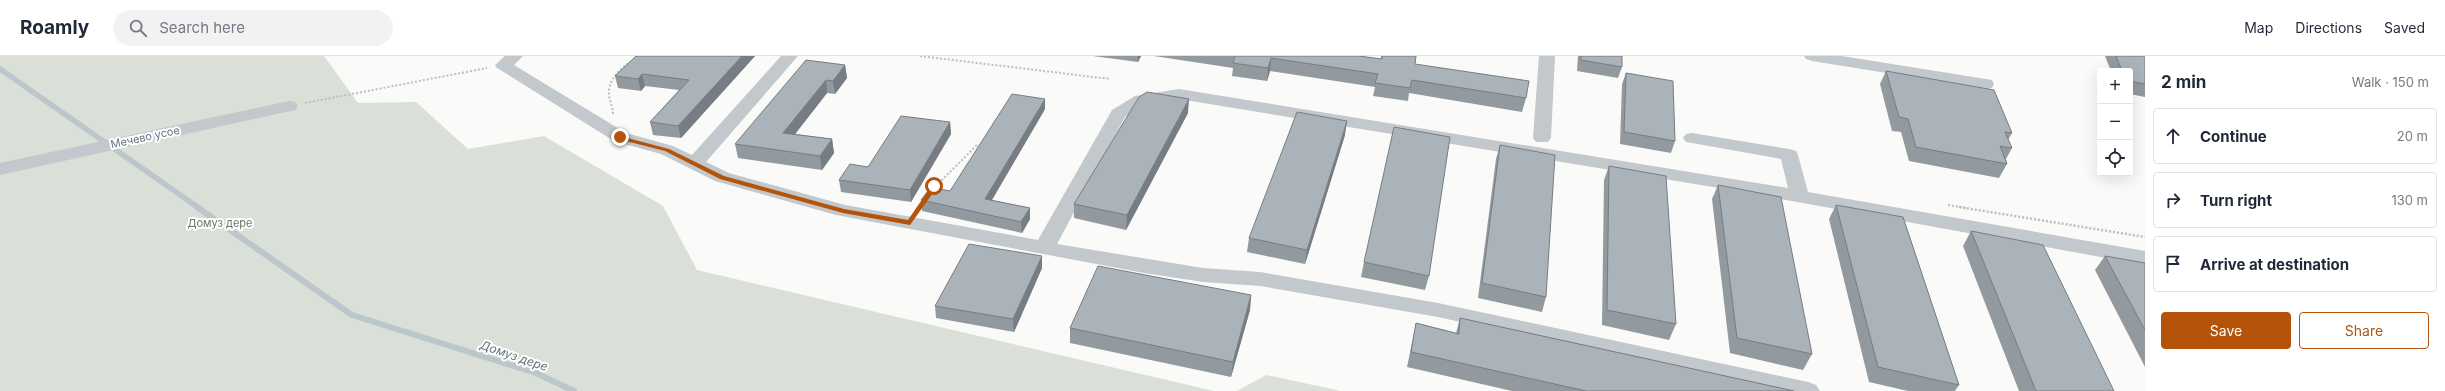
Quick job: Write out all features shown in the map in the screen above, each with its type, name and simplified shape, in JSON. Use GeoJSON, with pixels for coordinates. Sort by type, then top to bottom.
{"type":"FeatureCollection","features":[{"type":"Feature","properties":{"kind":"street"},"geometry":{"type":"LineString","coordinates":[[695,163],[790,56]]}},
{"type":"Feature","properties":{"kind":"street"},"geometry":{"type":"LineString","coordinates":[[1542,138],[1547,56]]}},
{"type":"Feature","properties":{"kind":"street"},"geometry":{"type":"LineString","coordinates":[[1812,56],[1986,84]]}},
{"type":"Feature","properties":{"kind":"street"},"geometry":{"type":"LineString","coordinates":[[509,60],[605,130],[620,137],[667,150],[722,177],[843,211],[1144,266],[1203,275],[1260,279],[1438,310],[1808,391]]}},
{"type":"Feature","properties":{"kind":"street"},"geometry":{"type":"LineString","coordinates":[[1045,247],[1118,114],[1141,100],[1179,94],[1799,196],[2145,258]]}},
{"type":"Feature","properties":{"kind":"street","name":"Мечево усое"},"geometry":{"type":"LineString","coordinates":[[0,169],[289,106]]}},
{"type":"Feature","properties":{"kind":"street"},"geometry":{"type":"LineString","coordinates":[[1692,138],[1789,155],[1799,196]]}},
{"type":"Feature","properties":{"kind":"path"},"geometry":{"type":"LineString","coordinates":[[920,56],[1110,79]]}},
{"type":"Feature","properties":{"kind":"path"},"geometry":{"type":"LineString","coordinates":[[289,106],[509,60]]}},
{"type":"Feature","properties":{"kind":"path"},"geometry":{"type":"LineString","coordinates":[[605,130],[613,119],[614,106],[609,95],[611,82],[618,71],[634,60]]}},
{"type":"Feature","properties":{"kind":"path"},"geometry":{"type":"LineString","coordinates":[[930,192],[946,172],[963,161],[977,145]]}},
{"type":"Feature","properties":{"kind":"green space","name":"Домуз дере"},"geometry":{"type":"Polygon","coordinates":[[[0,56],[324,56],[358,103],[416,102],[468,149],[544,136],[663,206],[697,270],[1214,391],[0,391],[0,56]]]}},
{"type":"Feature","properties":{"kind":"green space"},"geometry":{"type":"Polygon","coordinates":[[[1266,375],[1341,391],[1237,391],[1266,375]]]}},
{"type":"Feature","properties":{"kind":"building"},"geometry":{"type":"Polygon","coordinates":[[[636,56],[742,56],[678,126],[650,122],[689,80],[642,74],[638,79],[615,76],[636,56]]]}},
{"type":"Feature","properties":{"kind":"building"},"geometry":{"type":"Polygon","coordinates":[[[1235,56],[1359,56],[1382,59],[1382,56],[1416,56],[1415,64],[1529,81],[1526,98],[1412,80],[1410,88],[1375,83],[1378,74],[1271,58],[1268,68],[1233,63],[1235,56]]]}},
{"type":"Feature","properties":{"kind":"building"},"geometry":{"type":"Polygon","coordinates":[[[1581,56],[1622,56],[1622,67],[1581,60],[1581,56]]]}},
{"type":"Feature","properties":{"kind":"building"},"geometry":{"type":"Polygon","coordinates":[[[2116,56],[2145,56],[2145,84],[2133,82],[2133,68],[2121,68],[2116,56]]]}},
{"type":"Feature","properties":{"kind":"building"},"geometry":{"type":"Polygon","coordinates":[[[806,60],[845,65],[833,81],[826,80],[783,133],[832,139],[820,156],[735,144],[806,60]]]}},
{"type":"Feature","properties":{"kind":"building"},"geometry":{"type":"Polygon","coordinates":[[[1886,71],[1994,90],[2012,133],[2005,132],[2012,148],[2000,146],[2007,164],[1916,147],[1908,119],[1899,117],[1886,71]]]}},
{"type":"Feature","properties":{"kind":"building"},"geometry":{"type":"Polygon","coordinates":[[[1626,73],[1673,81],[1675,141],[1624,132],[1626,73]]]}},
{"type":"Feature","properties":{"kind":"building"},"geometry":{"type":"Polygon","coordinates":[[[1147,92],[1189,99],[1127,215],[1074,204],[1139,97],[1147,92]]]}},
{"type":"Feature","properties":{"kind":"building"},"geometry":{"type":"Polygon","coordinates":[[[1012,94],[1045,99],[985,199],[1030,208],[1021,222],[921,200],[931,187],[950,191],[1012,94]]]}},
{"type":"Feature","properties":{"kind":"building"},"geometry":{"type":"Polygon","coordinates":[[[1297,112],[1347,121],[1307,250],[1249,238],[1297,112]]]}},
{"type":"Feature","properties":{"kind":"building"},"geometry":{"type":"Polygon","coordinates":[[[901,116],[950,122],[910,190],[839,180],[850,164],[868,167],[901,116]]]}},
{"type":"Feature","properties":{"kind":"building"},"geometry":{"type":"Polygon","coordinates":[[[1394,127],[1450,137],[1429,276],[1364,262],[1394,127]]]}},
{"type":"Feature","properties":{"kind":"building"},"geometry":{"type":"Polygon","coordinates":[[[1500,145],[1555,155],[1546,297],[1482,283],[1500,145]]]}},
{"type":"Feature","properties":{"kind":"building"},"geometry":{"type":"Polygon","coordinates":[[[1609,166],[1666,176],[1676,324],[1607,310],[1609,166]]]}},
{"type":"Feature","properties":{"kind":"building"},"geometry":{"type":"Polygon","coordinates":[[[1718,185],[1781,197],[1812,354],[1737,338],[1718,185]]]}},
{"type":"Feature","properties":{"kind":"building"},"geometry":{"type":"Polygon","coordinates":[[[1836,205],[1903,217],[1959,385],[1878,367],[1836,205]]]}},
{"type":"Feature","properties":{"kind":"building"},"geometry":{"type":"Polygon","coordinates":[[[1971,231],[2043,245],[2114,391],[2036,391],[1971,231]]]}},
{"type":"Feature","properties":{"kind":"building"},"geometry":{"type":"Polygon","coordinates":[[[969,244],[1042,256],[1013,319],[935,306],[969,244]]]}},
{"type":"Feature","properties":{"kind":"building"},"geometry":{"type":"Polygon","coordinates":[[[2105,256],[2145,263],[2145,330],[2105,256]]]}},
{"type":"Feature","properties":{"kind":"building"},"geometry":{"type":"Polygon","coordinates":[[[1098,266],[1251,295],[1233,362],[1070,328],[1098,266]]]}},
{"type":"Feature","properties":{"kind":"building"},"geometry":{"type":"Polygon","coordinates":[[[1460,318],[1794,391],[1586,391],[1411,352],[1416,323],[1459,334],[1460,318]]]}},
{"type":"Feature","properties":{"kind":"waterway","name":"Домуз дере"},"geometry":{"type":"LineString","coordinates":[[0,69],[199,208]]}},
{"type":"Feature","properties":{"kind":"waterway","name":"Домуз дере"},"geometry":{"type":"LineString","coordinates":[[197,207],[352,315],[536,373],[574,391]]}},
{"type":"Feature","properties":{"kind":"route"},"geometry":{"type":"LineString","coordinates":[[620,137],[667,150],[722,177],[843,211],[910,223],[934,186]]}}]}
